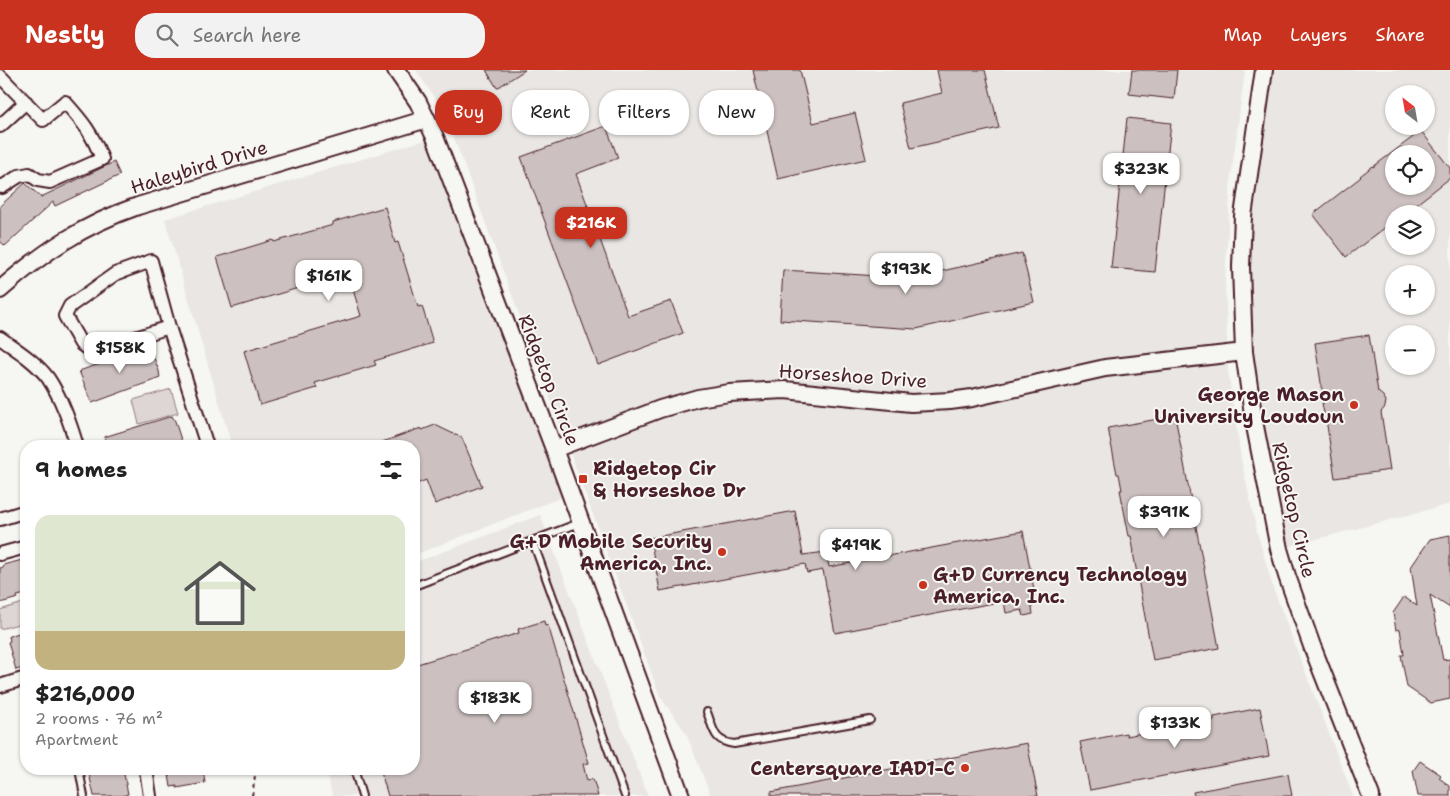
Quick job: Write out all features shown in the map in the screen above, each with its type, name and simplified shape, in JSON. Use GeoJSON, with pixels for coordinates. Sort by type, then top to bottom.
{"type":"FeatureCollection","features":[{"type":"Feature","properties":{"kind":"street","name":"Ridgetop Circle"},"geometry":{"type":"LineString","coordinates":[[396,70],[427,119],[478,247],[681,796]]}},
{"type":"Feature","properties":{"kind":"street","name":"Ridgetop Circle"},"geometry":{"type":"LineString","coordinates":[[1264,70],[1243,216],[1241,267],[1244,352],[1254,421],[1279,549],[1312,646],[1371,796]]}},
{"type":"Feature","properties":{"kind":"street"},"geometry":{"type":"LineString","coordinates":[[0,76],[43,120],[65,102],[93,137],[102,159],[50,182],[38,180],[29,174],[19,176],[0,186]]}},
{"type":"Feature","properties":{"kind":"street"},"geometry":{"type":"LineString","coordinates":[[0,126],[26,102]]}},
{"type":"Feature","properties":{"kind":"street","name":"Haleybird Drive"},"geometry":{"type":"LineString","coordinates":[[0,290],[56,245],[113,215],[427,119]]}},
{"type":"Feature","properties":{"kind":"street"},"geometry":{"type":"LineString","coordinates":[[168,327],[92,352],[81,344],[65,316],[70,306],[115,274],[151,261],[168,327],[205,440]]}},
{"type":"Feature","properties":{"kind":"street"},"geometry":{"type":"LineString","coordinates":[[0,338],[26,357],[47,377],[62,402],[75,440]]}},
{"type":"Feature","properties":{"kind":"street","name":"Horseshoe Drive"},"geometry":{"type":"LineString","coordinates":[[554,449],[660,409],[698,398],[729,393],[785,390],[910,403],[950,401],[972,398],[1105,368],[1244,352]]}},
{"type":"Feature","properties":{"kind":"street"},"geometry":{"type":"LineString","coordinates":[[0,519],[20,513]]}},
{"type":"Feature","properties":{"kind":"street"},"geometry":{"type":"LineString","coordinates":[[0,554],[20,549]]}},
{"type":"Feature","properties":{"kind":"street"},"geometry":{"type":"LineString","coordinates":[[0,686],[20,680]]}},
{"type":"Feature","properties":{"kind":"street"},"geometry":{"type":"LineString","coordinates":[[147,775],[150,796]]}},
{"type":"Feature","properties":{"kind":"lane"},"geometry":{"type":"LineString","coordinates":[[420,584],[533,542],[580,522]]}},
{"type":"Feature","properties":{"kind":"lane"},"geometry":{"type":"LineString","coordinates":[[533,542],[625,796]]}},
{"type":"Feature","properties":{"kind":"lane"},"geometry":{"type":"LineString","coordinates":[[707,712],[716,738],[724,743],[734,744],[870,720]]}},
{"type":"Feature","properties":{"kind":"lane"},"geometry":{"type":"LineString","coordinates":[[80,775],[84,796]]}},
{"type":"Feature","properties":{"kind":"lane"},"geometry":{"type":"LineString","coordinates":[[356,775],[362,796]]}},
{"type":"Feature","properties":{"kind":"path"},"geometry":{"type":"LineString","coordinates":[[252,796],[255,775]]}},
{"type":"Feature","properties":{"kind":"shaded area"},"geometry":{"type":"Polygon","coordinates":[[[416,70],[1245,70],[1231,177],[1225,279],[1228,371],[1241,459],[1257,532],[1273,588],[1353,796],[711,796],[686,733],[660,696],[453,135],[502,135],[502,90],[435,90],[435,98],[416,70]]]}},
{"type":"Feature","properties":{"kind":"shaded area"},"geometry":{"type":"Polygon","coordinates":[[[1264,70],[1450,70],[1450,504],[1279,549],[1264,474],[1241,267],[1264,70]]]}},
{"type":"Feature","properties":{"kind":"shaded area"},"geometry":{"type":"Polygon","coordinates":[[[435,137],[570,494],[420,553],[420,440],[230,440],[165,219],[435,137]]]}},
{"type":"Feature","properties":{"kind":"shaded area"},"geometry":{"type":"Polygon","coordinates":[[[171,389],[178,413],[139,424],[133,400],[171,389]]]}},
{"type":"Feature","properties":{"kind":"shaded area"},"geometry":{"type":"Polygon","coordinates":[[[540,515],[648,796],[333,796],[327,775],[420,775],[420,561],[540,515]]]}},
{"type":"Feature","properties":{"kind":"shaded area"},"geometry":{"type":"Polygon","coordinates":[[[20,604],[20,624],[0,629],[0,610],[20,604]]]}},
{"type":"Feature","properties":{"kind":"building"},"geometry":{"type":"Polygon","coordinates":[[[486,70],[525,70],[497,88],[486,70]]]}},
{"type":"Feature","properties":{"kind":"building"},"geometry":{"type":"Polygon","coordinates":[[[753,70],[800,70],[813,123],[855,113],[866,159],[778,179],[768,135],[774,135],[774,90],[758,90],[753,70]]]}},
{"type":"Feature","properties":{"kind":"building"},"geometry":{"type":"Polygon","coordinates":[[[937,70],[985,70],[999,128],[911,148],[900,103],[942,93],[937,70]]]}},
{"type":"Feature","properties":{"kind":"building"},"geometry":{"type":"Polygon","coordinates":[[[1132,70],[1177,70],[1174,99],[1129,94],[1132,70]]]}},
{"type":"Feature","properties":{"kind":"building"},"geometry":{"type":"Polygon","coordinates":[[[1127,118],[1171,123],[1155,272],[1111,268],[1127,118]]]}},
{"type":"Feature","properties":{"kind":"building"},"geometry":{"type":"Polygon","coordinates":[[[599,129],[599,135],[609,135],[618,158],[576,174],[628,316],[671,301],[683,333],[598,365],[521,157],[581,135],[589,135],[589,132],[599,129]]]}},
{"type":"Feature","properties":{"kind":"building"},"geometry":{"type":"Polygon","coordinates":[[[1416,135],[1424,135],[1432,145],[1402,145],[1416,135]]]}},
{"type":"Feature","properties":{"kind":"building"},"geometry":{"type":"Polygon","coordinates":[[[1435,149],[1450,168],[1450,178],[1435,190],[1435,149]]]}},
{"type":"Feature","properties":{"kind":"building"},"geometry":{"type":"Polygon","coordinates":[[[1385,158],[1385,195],[1428,195],[1416,205],[1385,205],[1385,228],[1346,257],[1313,214],[1385,158]]]}},
{"type":"Feature","properties":{"kind":"building"},"geometry":{"type":"Polygon","coordinates":[[[114,162],[120,175],[55,206],[53,202],[5,246],[0,241],[0,206],[25,183],[41,197],[114,162]]]}},
{"type":"Feature","properties":{"kind":"building"},"geometry":{"type":"Polygon","coordinates":[[[385,207],[395,243],[398,242],[418,307],[422,306],[433,343],[374,361],[376,365],[315,383],[317,388],[260,405],[244,351],[361,316],[348,273],[232,308],[217,257],[333,225],[333,222],[385,207]]]}},
{"type":"Feature","properties":{"kind":"building"},"geometry":{"type":"Polygon","coordinates":[[[1022,253],[1034,302],[916,329],[780,320],[783,270],[911,278],[1022,253]]]}},
{"type":"Feature","properties":{"kind":"building","name":"George Mason University Loudoun"},"geometry":{"type":"Polygon","coordinates":[[[1369,335],[1378,392],[1386,401],[1385,407],[1381,412],[1390,470],[1335,478],[1322,403],[1324,403],[1315,343],[1369,335]]]}},
{"type":"Feature","properties":{"kind":"building"},"geometry":{"type":"Polygon","coordinates":[[[149,345],[160,378],[92,403],[79,371],[149,345]]]}},
{"type":"Feature","properties":{"kind":"building"},"geometry":{"type":"Polygon","coordinates":[[[172,416],[181,440],[105,440],[104,437],[172,416]]]}},
{"type":"Feature","properties":{"kind":"building"},"geometry":{"type":"Polygon","coordinates":[[[1175,416],[1219,648],[1153,660],[1131,536],[1129,536],[1120,490],[1122,490],[1119,474],[1117,474],[1108,428],[1175,416]]]}},
{"type":"Feature","properties":{"kind":"building"},"geometry":{"type":"Polygon","coordinates":[[[435,425],[462,438],[482,486],[435,504],[426,480],[420,482],[420,440],[388,440],[421,428],[422,430],[435,425]]]}},
{"type":"Feature","properties":{"kind":"building"},"geometry":{"type":"Polygon","coordinates":[[[795,511],[803,555],[826,552],[829,567],[1023,531],[1035,595],[1030,596],[1033,614],[1024,616],[1022,610],[1006,613],[1004,601],[835,633],[823,570],[807,573],[805,564],[660,591],[650,538],[795,511]]]}},
{"type":"Feature","properties":{"kind":"building"},"geometry":{"type":"Polygon","coordinates":[[[1450,535],[1450,608],[1430,595],[1443,660],[1450,659],[1450,699],[1431,703],[1407,687],[1401,655],[1404,655],[1400,629],[1396,630],[1393,613],[1404,597],[1417,606],[1411,567],[1430,539],[1450,535]]]}},
{"type":"Feature","properties":{"kind":"building"},"geometry":{"type":"Polygon","coordinates":[[[20,561],[20,595],[17,596],[18,598],[0,603],[0,568],[4,567],[3,565],[20,561]]]}},
{"type":"Feature","properties":{"kind":"building"},"geometry":{"type":"Polygon","coordinates":[[[544,621],[545,626],[548,625],[589,763],[583,764],[587,781],[593,779],[598,796],[388,796],[382,775],[420,775],[420,663],[519,633],[518,629],[544,621]]]}},
{"type":"Feature","properties":{"kind":"building"},"geometry":{"type":"Polygon","coordinates":[[[20,633],[20,669],[16,670],[8,642],[10,641],[9,636],[20,633]]]}},
{"type":"Feature","properties":{"kind":"building"},"geometry":{"type":"Polygon","coordinates":[[[1260,708],[1269,756],[1090,790],[1080,742],[1126,733],[1127,736],[1147,732],[1147,729],[1193,720],[1194,724],[1214,720],[1214,717],[1260,708]]]}},
{"type":"Feature","properties":{"kind":"building","name":"Centersquare IAD1-C"},"geometry":{"type":"Polygon","coordinates":[[[1027,743],[1038,796],[771,796],[771,792],[1027,743]]]}},
{"type":"Feature","properties":{"kind":"building"},"geometry":{"type":"Polygon","coordinates":[[[1420,761],[1441,775],[1439,778],[1450,786],[1450,796],[1418,796],[1413,771],[1420,761]]]}},
{"type":"Feature","properties":{"kind":"building"},"geometry":{"type":"Polygon","coordinates":[[[1288,774],[1292,796],[1194,796],[1193,792],[1288,774]]]}},
{"type":"Feature","properties":{"kind":"building"},"geometry":{"type":"Polygon","coordinates":[[[89,775],[124,775],[128,794],[122,796],[94,796],[89,775]]]}},
{"type":"Feature","properties":{"kind":"building"},"geometry":{"type":"Polygon","coordinates":[[[169,775],[204,775],[205,783],[177,788],[177,786],[171,787],[169,775]]]}},
{"type":"Feature","properties":{"kind":"place","name":"George Mason University Loudoun"},"geometry":{"type":"Point","coordinates":[1354,405]}},
{"type":"Feature","properties":{"kind":"place","name":"Ridgetop Cir & Horseshoe Dr"},"geometry":{"type":"Point","coordinates":[583,479]}},
{"type":"Feature","properties":{"kind":"place","name":"G+D Mobile Security America, Inc."},"geometry":{"type":"Point","coordinates":[722,552]}},
{"type":"Feature","properties":{"kind":"place","name":"G+D Currency Technology America, Inc."},"geometry":{"type":"Point","coordinates":[923,585]}},
{"type":"Feature","properties":{"kind":"place","name":"Centersquare IAD1-C"},"geometry":{"type":"Point","coordinates":[965,768]}}]}
